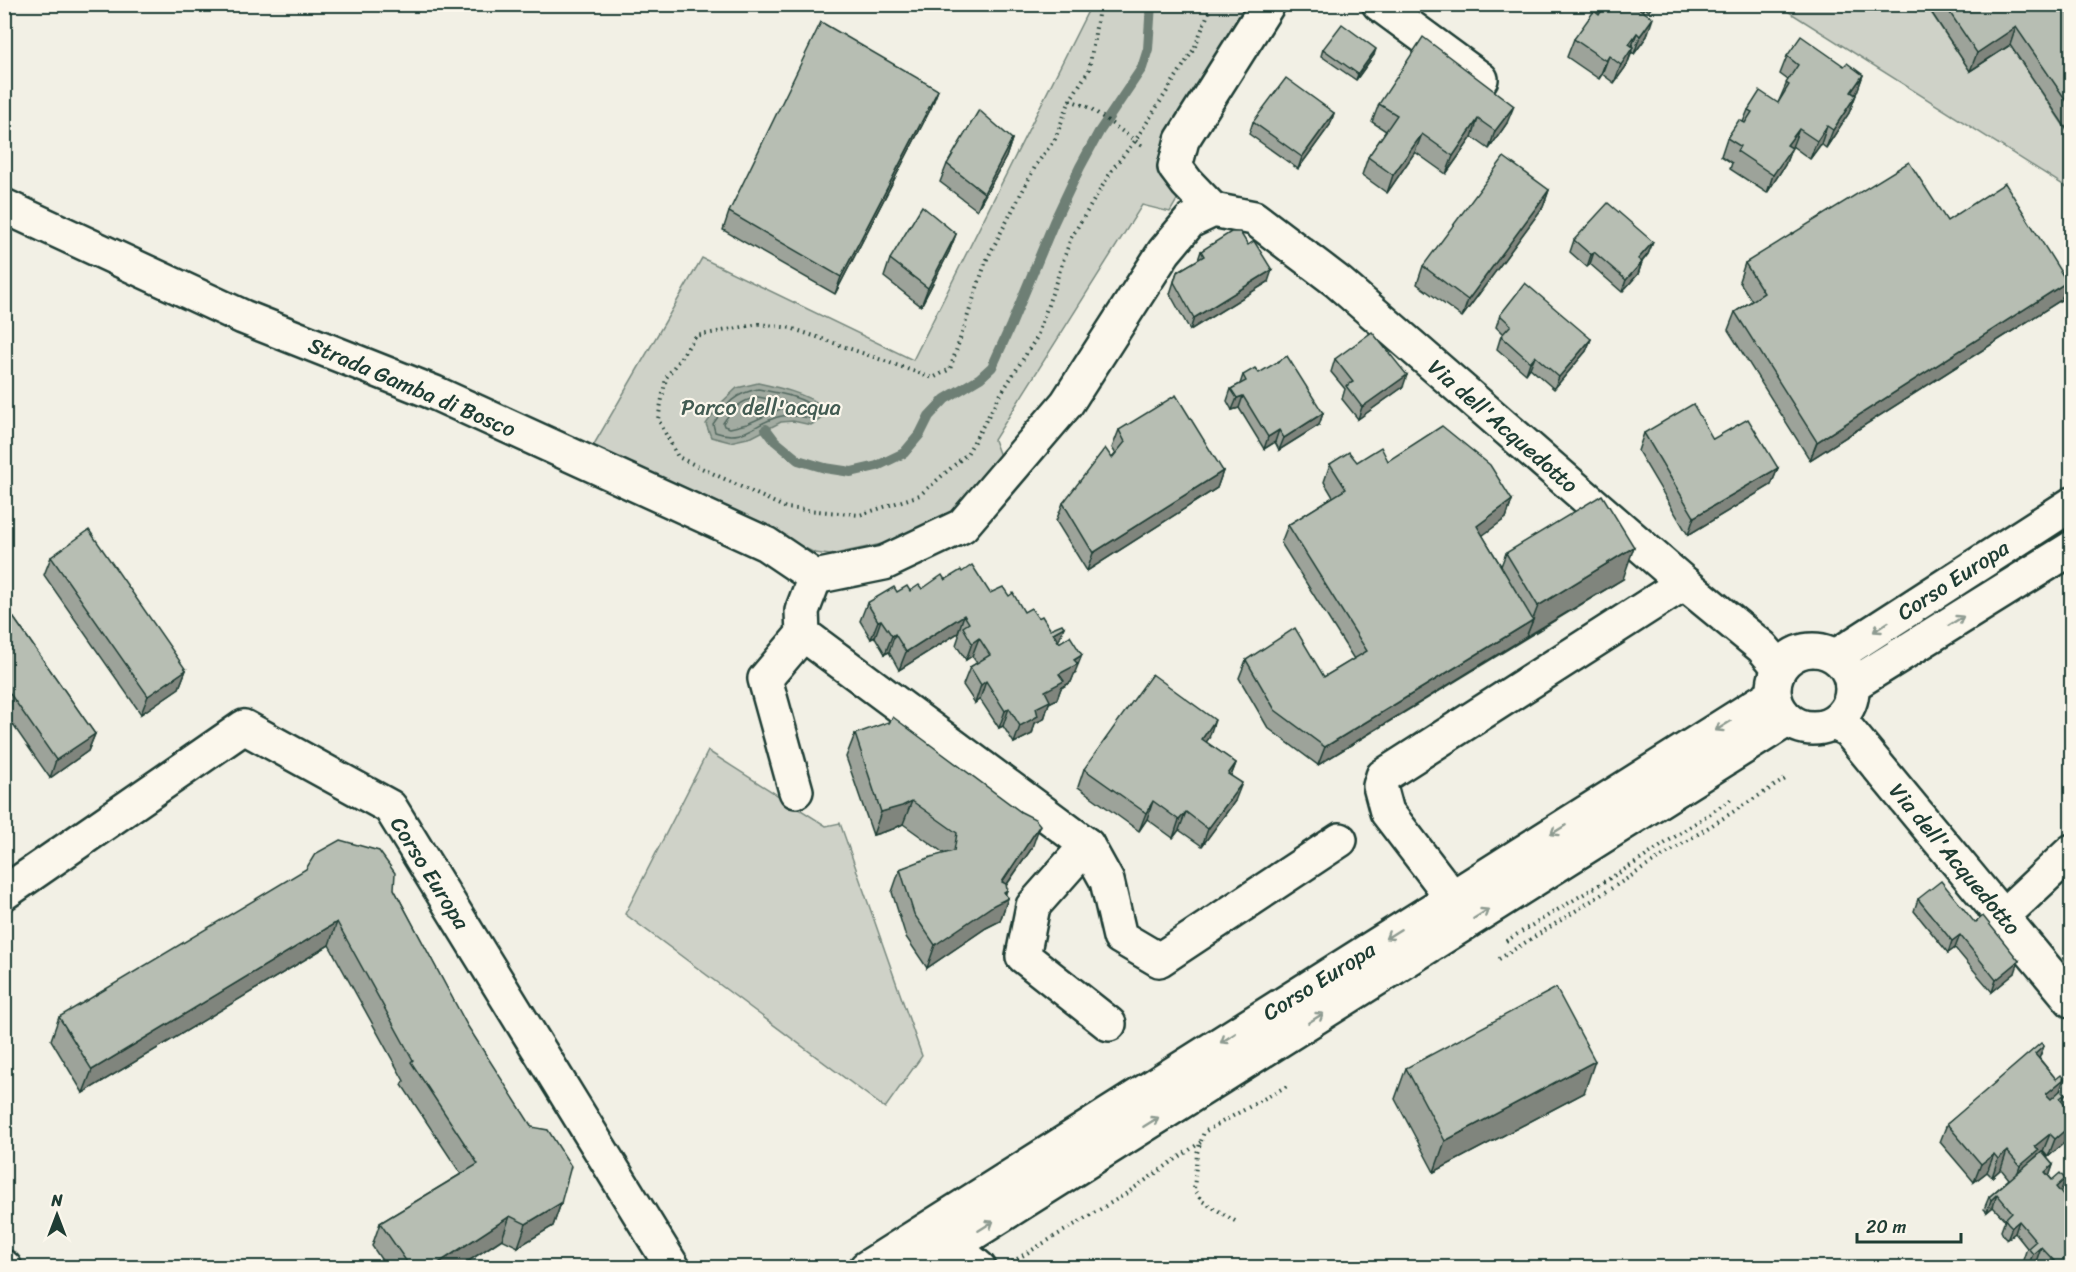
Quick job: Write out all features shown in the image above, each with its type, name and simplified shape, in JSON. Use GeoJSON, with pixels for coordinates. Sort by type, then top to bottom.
{"type":"FeatureCollection","features":[{"type":"Feature","properties":{"kind":"street"},"geometry":{"type":"LineString","coordinates":[[796,790],[765,680],[803,634],[802,611],[815,577],[884,563],[962,526],[1067,403],[1164,252],[1190,221],[1213,210],[1175,167],[1182,140],[1268,4]]}},
{"type":"Feature","properties":{"kind":"street"},"geometry":{"type":"LineString","coordinates":[[1379,4],[1481,79]]}},
{"type":"Feature","properties":{"kind":"street","name":"Strada Gamba di Bosco"},"geometry":{"type":"LineString","coordinates":[[4,206],[243,317],[435,393],[766,544],[815,577]]}},
{"type":"Feature","properties":{"kind":"street","name":"Via dell'Acquedotto"},"geometry":{"type":"LineString","coordinates":[[1213,210],[1254,218],[1338,282],[1684,583],[1762,647],[1779,694]]}},
{"type":"Feature","properties":{"kind":"street","name":"Corso Europa"},"geometry":{"type":"LineString","coordinates":[[1836,656],[2072,504]]}},
{"type":"Feature","properties":{"kind":"street","name":"Corso Europa"},"geometry":{"type":"LineString","coordinates":[[1852,685],[2072,548]]}},
{"type":"Feature","properties":{"kind":"street"},"geometry":{"type":"LineString","coordinates":[[1452,897],[1387,812],[1380,786],[1383,776],[1684,583]]}},
{"type":"Feature","properties":{"kind":"street"},"geometry":{"type":"LineString","coordinates":[[803,634],[1087,845],[1107,881],[1120,937],[1159,960],[1340,840]]}},
{"type":"Feature","properties":{"kind":"street"},"geometry":{"type":"LineString","coordinates":[[1815,649],[1836,656],[1847,669],[1852,685],[1852,700],[1845,713],[1834,723],[1810,729],[1779,694],[1794,652],[1815,649]]}},
{"type":"Feature","properties":{"kind":"street","name":"Corso Europa"},"geometry":{"type":"LineString","coordinates":[[866,1268],[1452,897],[1779,694]]}},
{"type":"Feature","properties":{"kind":"street","name":"Corso Europa"},"geometry":{"type":"LineString","coordinates":[[918,1268],[1779,694]]}},
{"type":"Feature","properties":{"kind":"street","name":"Via dell'Acquedotto"},"geometry":{"type":"LineString","coordinates":[[1834,723],[1848,730],[2072,1001]]}},
{"type":"Feature","properties":{"kind":"street","name":"Corso Europa"},"geometry":{"type":"LineString","coordinates":[[4,893],[244,727],[390,807],[674,1268]]}},
{"type":"Feature","properties":{"kind":"street"},"geometry":{"type":"LineString","coordinates":[[1087,845],[1033,906],[1023,956],[1109,1024]]}},
{"type":"Feature","properties":{"kind":"street"},"geometry":{"type":"LineString","coordinates":[[2003,916],[2072,851]]}},
{"type":"Feature","properties":{"kind":"street"},"geometry":{"type":"LineString","coordinates":[[953,1246],[980,1268]]}},
{"type":"Feature","properties":{"kind":"path"},"geometry":{"type":"LineString","coordinates":[[1101,4],[1098,9],[1089,70],[1070,100],[1055,139],[1036,165],[986,261],[950,369],[933,378],[791,328],[759,324],[696,336],[666,378],[658,419],[678,457],[786,508],[860,515],[920,495],[967,454],[1036,337],[1071,238],[1114,167],[1136,141],[1194,49],[1212,4]]}},
{"type":"Feature","properties":{"kind":"path"},"geometry":{"type":"LineString","coordinates":[[1070,100],[1090,108],[1175,167]]}},
{"type":"Feature","properties":{"kind":"path"},"geometry":{"type":"LineString","coordinates":[[1499,959],[1787,778]]}},
{"type":"Feature","properties":{"kind":"path"},"geometry":{"type":"LineString","coordinates":[[1235,1221],[1202,1202],[1194,1190],[1197,1153],[1204,1132],[1287,1086]]}},
{"type":"Feature","properties":{"kind":"path"},"geometry":{"type":"LineString","coordinates":[[1004,1268],[1124,1195],[1201,1142]]}},
{"type":"Feature","properties":{"kind":"green space","name":"Parco dell'acqua"},"geometry":{"type":"Polygon","coordinates":[[[1091,5],[1245,5],[1165,141],[1181,193],[1170,212],[1142,205],[994,440],[1003,464],[966,509],[896,541],[830,555],[815,553],[593,446],[702,258],[913,360],[1091,5]]]}},
{"type":"Feature","properties":{"kind":"green space"},"geometry":{"type":"Polygon","coordinates":[[[1778,5],[1926,5],[1970,71],[2010,45],[2071,137],[2071,190],[1778,5]]]}},
{"type":"Feature","properties":{"kind":"green space"},"geometry":{"type":"Polygon","coordinates":[[[708,751],[826,826],[840,823],[922,1056],[885,1108],[625,914],[708,751]]]}},
{"type":"Feature","properties":{"kind":"water"},"geometry":{"type":"Polygon","coordinates":[[[758,383],[792,392],[816,402],[824,407],[821,419],[811,425],[793,421],[781,422],[752,437],[730,442],[711,437],[706,424],[720,404],[737,388],[758,383]]]}},
{"type":"Feature","properties":{"kind":"building"},"geometry":{"type":"Polygon","coordinates":[[[1606,4],[1641,4],[1638,8],[1653,18],[1640,36],[1637,33],[1629,44],[1633,47],[1621,65],[1609,56],[1606,61],[1574,39],[1594,11],[1599,15],[1606,4]]]}},
{"type":"Feature","properties":{"kind":"building"},"geometry":{"type":"Polygon","coordinates":[[[1944,4],[2072,4],[2072,109],[2016,27],[1977,53],[1944,4]]]}},
{"type":"Feature","properties":{"kind":"building"},"geometry":{"type":"Polygon","coordinates":[[[821,22],[938,90],[841,277],[729,212],[821,22]]]}},
{"type":"Feature","properties":{"kind":"building"},"geometry":{"type":"Polygon","coordinates":[[[1342,24],[1376,49],[1358,74],[1323,49],[1342,24]]]}},
{"type":"Feature","properties":{"kind":"building"},"geometry":{"type":"Polygon","coordinates":[[[1801,36],[1844,66],[1847,63],[1863,75],[1851,92],[1856,95],[1833,130],[1827,126],[1817,141],[1799,129],[1787,145],[1792,148],[1773,175],[1737,151],[1740,146],[1727,138],[1739,120],[1745,123],[1752,112],[1748,110],[1760,91],[1778,103],[1789,85],[1786,83],[1798,65],[1787,56],[1801,36]]]}},
{"type":"Feature","properties":{"kind":"building"},"geometry":{"type":"Polygon","coordinates":[[[1423,37],[1514,106],[1495,131],[1478,119],[1453,156],[1422,134],[1393,175],[1368,157],[1397,115],[1379,104],[1423,37]]]}},
{"type":"Feature","properties":{"kind":"building"},"geometry":{"type":"Polygon","coordinates":[[[1286,78],[1334,113],[1302,157],[1253,122],[1286,78]]]}},
{"type":"Feature","properties":{"kind":"building"},"geometry":{"type":"Polygon","coordinates":[[[979,110],[1012,139],[984,193],[947,164],[979,110]]]}},
{"type":"Feature","properties":{"kind":"building"},"geometry":{"type":"Polygon","coordinates":[[[1504,157],[1549,190],[1468,300],[1423,266],[1504,157]]]}},
{"type":"Feature","properties":{"kind":"building"},"geometry":{"type":"Polygon","coordinates":[[[1909,162],[1947,221],[2005,183],[2067,282],[1817,442],[1735,312],[1764,293],[1745,263],[1909,162]]]}},
{"type":"Feature","properties":{"kind":"building"},"geometry":{"type":"Polygon","coordinates":[[[1608,203],[1653,242],[1638,259],[1642,262],[1626,280],[1594,252],[1591,255],[1574,240],[1608,203]]]}},
{"type":"Feature","properties":{"kind":"building"},"geometry":{"type":"Polygon","coordinates":[[[922,206],[956,234],[928,288],[890,259],[922,206]]]}},
{"type":"Feature","properties":{"kind":"building"},"geometry":{"type":"Polygon","coordinates":[[[1231,232],[1240,232],[1248,245],[1254,241],[1272,270],[1194,318],[1174,282],[1177,272],[1204,256],[1201,251],[1231,232]]]}},
{"type":"Feature","properties":{"kind":"building"},"geometry":{"type":"Polygon","coordinates":[[[1525,283],[1591,339],[1559,377],[1535,356],[1530,362],[1501,336],[1511,325],[1500,315],[1525,283]]]}},
{"type":"Feature","properties":{"kind":"building"},"geometry":{"type":"Polygon","coordinates":[[[1372,332],[1407,375],[1362,407],[1346,386],[1353,382],[1335,359],[1372,332]]]}},
{"type":"Feature","properties":{"kind":"building"},"geometry":{"type":"Polygon","coordinates":[[[1287,356],[1323,413],[1284,438],[1279,430],[1268,437],[1243,396],[1237,398],[1231,389],[1246,381],[1243,375],[1255,368],[1259,373],[1287,356]]]}},
{"type":"Feature","properties":{"kind":"building"},"geometry":{"type":"Polygon","coordinates":[[[1176,395],[1223,471],[1093,553],[1063,503],[1105,448],[1112,458],[1125,442],[1119,430],[1176,395]]]}},
{"type":"Feature","properties":{"kind":"building"},"geometry":{"type":"Polygon","coordinates":[[[1693,404],[1713,439],[1748,419],[1778,468],[1694,517],[1644,433],[1693,404]]]}},
{"type":"Feature","properties":{"kind":"building"},"geometry":{"type":"Polygon","coordinates":[[[1442,426],[1490,465],[1512,500],[1477,526],[1533,620],[1325,747],[1275,710],[1246,660],[1295,628],[1324,677],[1367,651],[1288,525],[1346,489],[1330,464],[1349,452],[1357,462],[1381,447],[1388,461],[1442,426]]]}},
{"type":"Feature","properties":{"kind":"building"},"geometry":{"type":"Polygon","coordinates":[[[1602,495],[1634,547],[1538,606],[1506,553],[1602,495]]]}},
{"type":"Feature","properties":{"kind":"building"},"geometry":{"type":"Polygon","coordinates":[[[89,530],[186,670],[148,696],[51,557],[89,530]]]}},
{"type":"Feature","properties":{"kind":"building"},"geometry":{"type":"Polygon","coordinates":[[[972,565],[990,593],[1003,587],[1009,596],[1013,593],[1024,612],[1031,608],[1038,618],[1042,616],[1050,629],[1062,624],[1064,627],[1053,633],[1059,643],[1070,636],[1082,655],[1074,660],[1078,664],[1059,674],[1064,681],[1045,691],[1050,701],[1036,708],[1038,716],[1020,726],[1009,708],[1005,711],[986,681],[981,685],[970,667],[990,655],[979,638],[972,643],[963,627],[969,623],[964,615],[906,652],[895,634],[892,636],[881,620],[878,621],[867,603],[894,587],[897,592],[907,586],[910,591],[919,585],[922,589],[942,575],[945,580],[972,565]]]}},
{"type":"Feature","properties":{"kind":"building"},"geometry":{"type":"Polygon","coordinates":[[[4,604],[95,734],[56,760],[4,685],[4,604]]]}},
{"type":"Feature","properties":{"kind":"building"},"geometry":{"type":"Polygon","coordinates":[[[1152,674],[1215,720],[1202,739],[1236,763],[1228,774],[1242,783],[1208,829],[1186,812],[1179,820],[1153,801],[1146,813],[1084,769],[1152,674]]]}},
{"type":"Feature","properties":{"kind":"building"},"geometry":{"type":"Polygon","coordinates":[[[893,717],[1021,812],[1035,819],[1040,825],[1002,882],[1006,884],[1007,890],[1004,892],[1008,898],[935,945],[914,914],[900,869],[954,851],[957,833],[912,801],[881,812],[855,734],[889,723],[893,717]]]}},
{"type":"Feature","properties":{"kind":"building"},"geometry":{"type":"Polygon","coordinates":[[[340,840],[379,851],[395,873],[394,889],[467,1025],[532,1127],[548,1130],[571,1166],[561,1203],[526,1224],[510,1216],[431,1268],[411,1268],[380,1223],[478,1164],[411,1062],[413,1060],[337,922],[92,1070],[59,1017],[306,869],[315,854],[340,840]]]}},
{"type":"Feature","properties":{"kind":"building"},"geometry":{"type":"Polygon","coordinates":[[[1941,881],[1975,923],[1983,916],[2019,961],[1996,980],[1960,935],[1952,941],[1918,899],[1941,881]]]}},
{"type":"Feature","properties":{"kind":"building"},"geometry":{"type":"Polygon","coordinates":[[[1556,988],[1595,1061],[1445,1141],[1406,1068],[1556,988]]]}},
{"type":"Feature","properties":{"kind":"building"},"geometry":{"type":"Polygon","coordinates":[[[2041,1043],[2044,1046],[2035,1054],[2056,1079],[2061,1075],[2064,1079],[2046,1094],[2051,1099],[2061,1090],[2065,1094],[2060,1098],[2072,1113],[2072,1124],[2055,1139],[2050,1134],[2035,1146],[2039,1150],[2020,1166],[2007,1151],[1998,1159],[1994,1154],[1981,1164],[1947,1124],[2041,1043]]]}},
{"type":"Feature","properties":{"kind":"building"},"geometry":{"type":"Polygon","coordinates":[[[2042,1152],[2053,1165],[2045,1172],[2052,1180],[2060,1173],[2065,1179],[2056,1187],[2065,1198],[2072,1194],[2072,1268],[2050,1268],[2056,1263],[2041,1247],[2033,1254],[2028,1248],[2036,1241],[2019,1221],[2012,1227],[2008,1223],[2005,1219],[2012,1212],[1997,1194],[1991,1200],[1989,1197],[2042,1152]]]}},
{"type":"Feature","properties":{"kind":"waterway"},"geometry":{"type":"LineString","coordinates":[[766,429],[775,441],[798,460],[825,468],[851,472],[877,466],[904,453],[920,434],[929,416],[945,399],[980,378],[992,367],[1080,167],[1099,132],[1142,68],[1148,49],[1151,4]]}}]}
